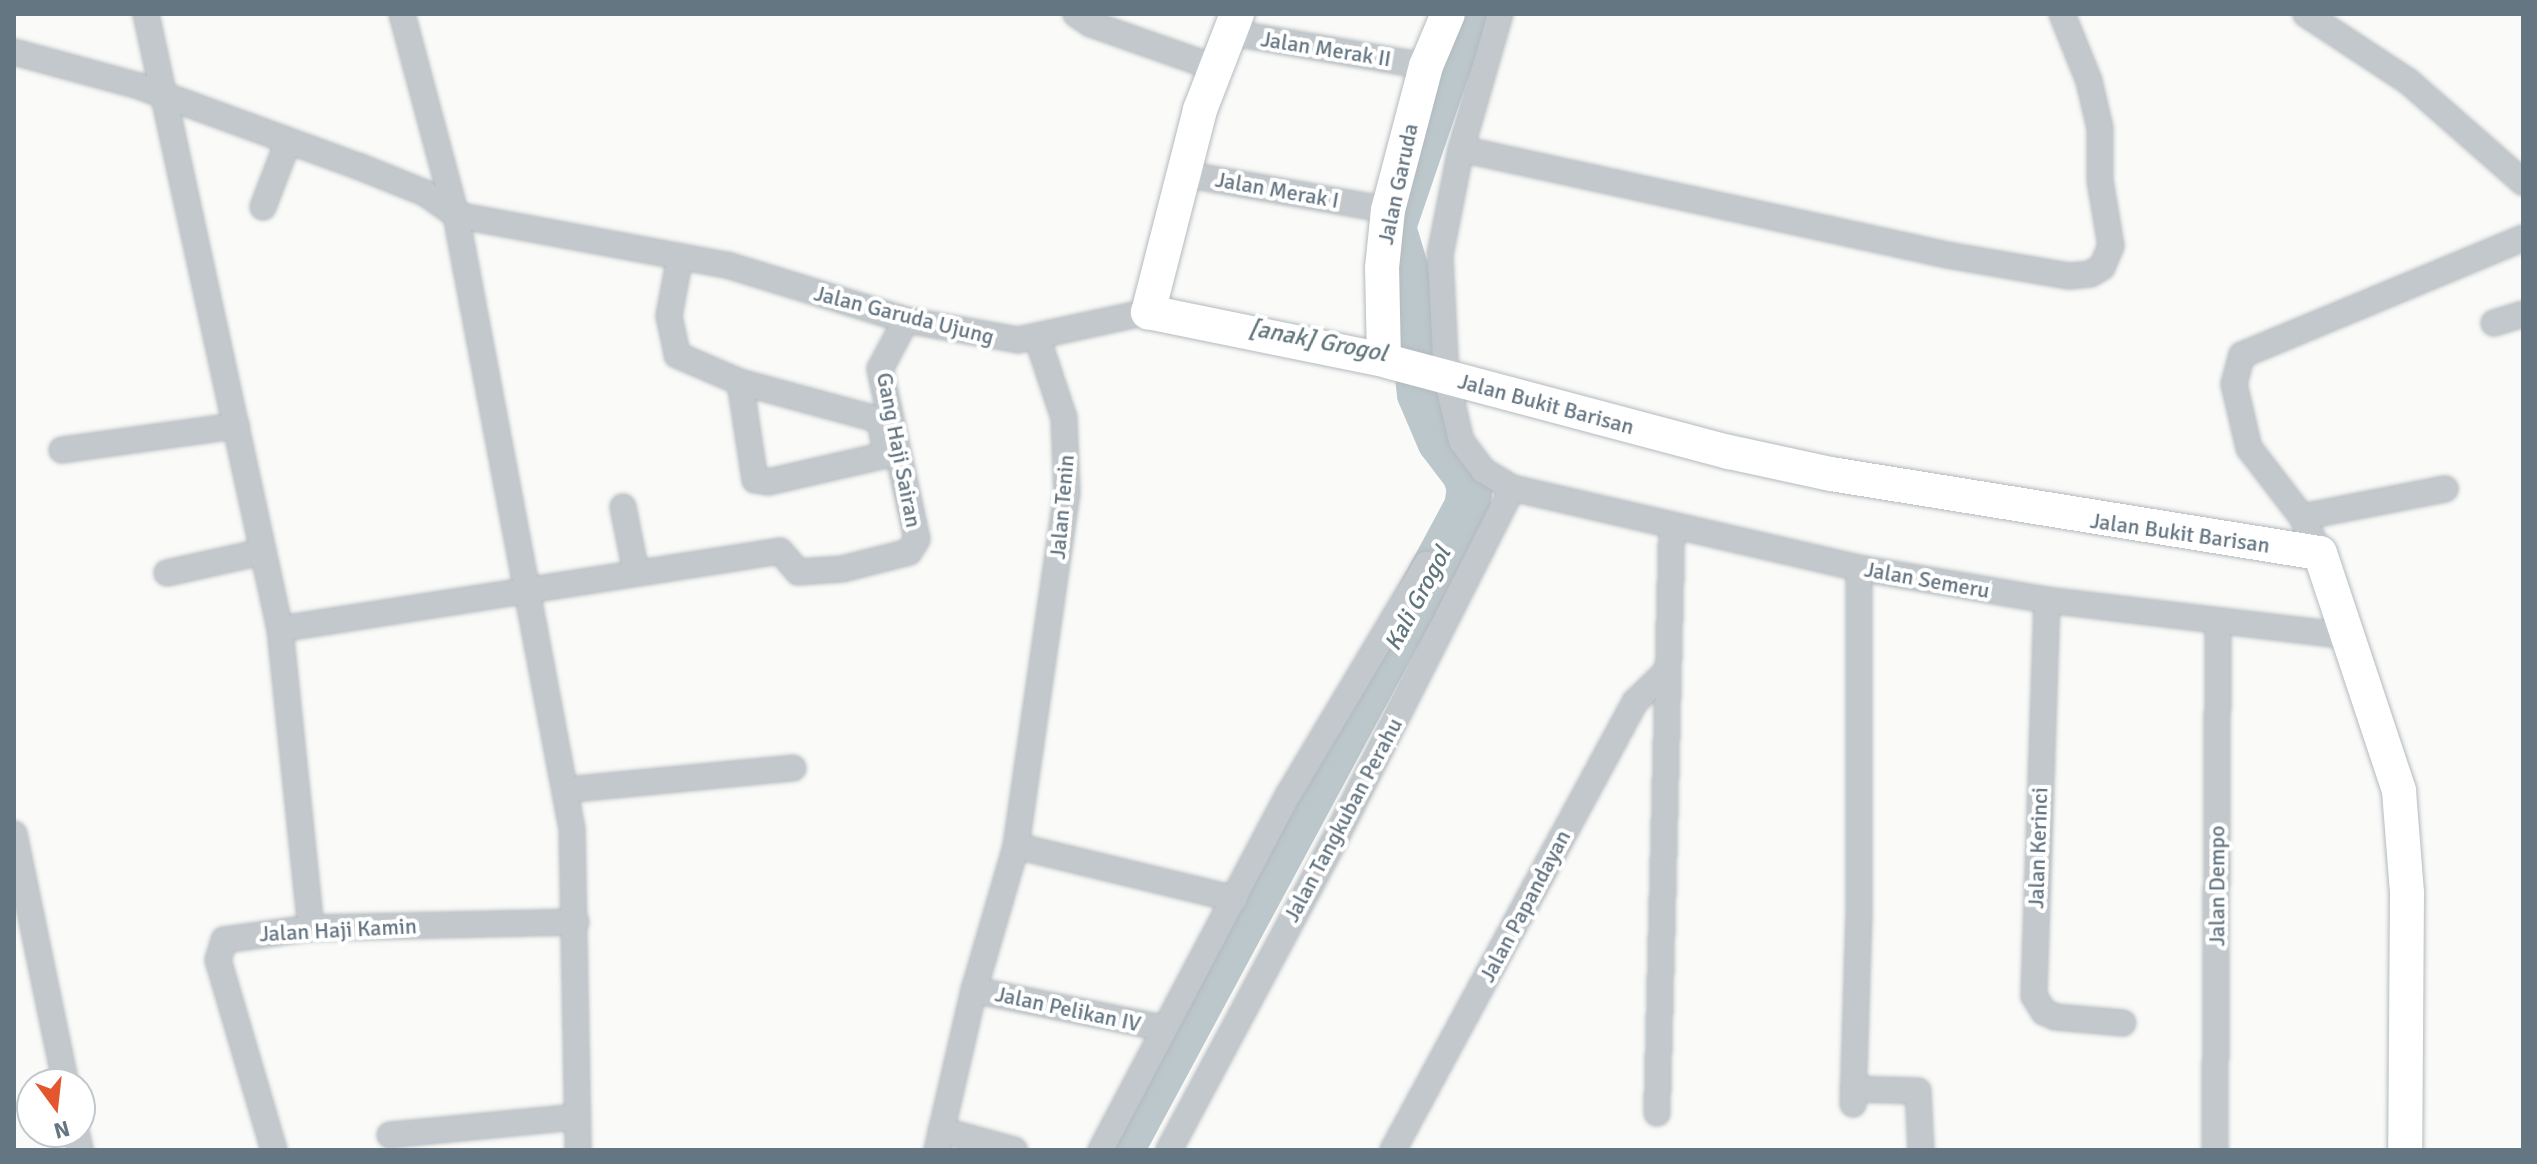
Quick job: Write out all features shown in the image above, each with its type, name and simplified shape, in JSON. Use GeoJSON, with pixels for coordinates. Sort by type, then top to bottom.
{"type":"FeatureCollection","features":[{"type":"Feature","properties":{"kind":"street"},"geometry":{"type":"LineString","coordinates":[[146,14],[160,95],[206,273],[280,629],[311,928]]}},
{"type":"Feature","properties":{"kind":"street"},"geometry":{"type":"LineString","coordinates":[[402,14],[456,215],[572,829],[578,1150]]}},
{"type":"Feature","properties":{"kind":"street"},"geometry":{"type":"LineString","coordinates":[[1076,14],[1091,24],[1213,67]]}},
{"type":"Feature","properties":{"kind":"street","name":"Jalan Garuda"},"geometry":{"type":"LineString","coordinates":[[1387,361],[1379,208],[1426,66],[1448,14]]}},
{"type":"Feature","properties":{"kind":"street","name":"Jalan Bukit Barisan"},"geometry":{"type":"LineString","coordinates":[[1500,14],[1461,149],[1440,255],[1437,374],[1466,451],[1484,471],[1512,488]]}},
{"type":"Feature","properties":{"kind":"street"},"geometry":{"type":"LineString","coordinates":[[1461,149],[1978,261],[2069,276],[2090,274],[2102,267],[2111,246],[2100,180],[2100,128],[2089,81],[2062,14]]}},
{"type":"Feature","properties":{"kind":"street"},"geometry":{"type":"LineString","coordinates":[[2306,14],[2409,82],[2523,182]]}},
{"type":"Feature","properties":{"kind":"street"},"geometry":{"type":"LineString","coordinates":[[1148,312],[1213,67],[1232,23]]}},
{"type":"Feature","properties":{"kind":"street","name":"Jalan Merak II"},"geometry":{"type":"LineString","coordinates":[[1232,23],[1426,66]]}},
{"type":"Feature","properties":{"kind":"street"},"geometry":{"type":"LineString","coordinates":[[14,52],[160,95],[287,144],[415,188],[456,215]]}},
{"type":"Feature","properties":{"kind":"street"},"geometry":{"type":"LineString","coordinates":[[263,207],[287,144]]}},
{"type":"Feature","properties":{"kind":"street","name":"Jalan Merak I"},"geometry":{"type":"LineString","coordinates":[[1184,174],[1379,208]]}},
{"type":"Feature","properties":{"kind":"street","name":"Jalan Garuda Ujung"},"geometry":{"type":"LineString","coordinates":[[456,215],[727,265],[906,320],[990,337],[1038,340],[1148,312],[1437,374]]}},
{"type":"Feature","properties":{"kind":"street"},"geometry":{"type":"LineString","coordinates":[[2405,1150],[2408,1025],[2404,830],[2399,791],[2320,553],[2302,517],[2249,448],[2234,384],[2242,355],[2523,238]]}},
{"type":"Feature","properties":{"kind":"street"},"geometry":{"type":"LineString","coordinates":[[680,257],[669,316],[672,346],[685,362],[740,382],[880,420],[886,455],[768,482],[755,480],[740,382]]}},
{"type":"Feature","properties":{"kind":"street"},"geometry":{"type":"LineString","coordinates":[[2494,323],[2523,314]]}},
{"type":"Feature","properties":{"kind":"street","name":"Gang Haji Sairan"},"geometry":{"type":"LineString","coordinates":[[636,572],[780,551],[798,572],[842,569],[909,552],[917,539],[880,369],[906,320]]}},
{"type":"Feature","properties":{"kind":"street","name":"Jalan Tenin"},"geometry":{"type":"LineString","coordinates":[[939,1140],[974,990],[1016,846],[1042,678],[1068,471],[1064,418],[1038,340]]}},
{"type":"Feature","properties":{"kind":"street","name":"Jalan Bukit Barisan"},"geometry":{"type":"LineString","coordinates":[[1437,374],[1831,474],[2320,553]]}},
{"type":"Feature","properties":{"kind":"street"},"geometry":{"type":"LineString","coordinates":[[62,450],[236,426]]}},
{"type":"Feature","properties":{"kind":"street","name":"Jalan Semeru"},"geometry":{"type":"LineString","coordinates":[[1512,488],[1859,568],[2047,600],[2218,623],[2348,636]]}},
{"type":"Feature","properties":{"kind":"street","name":"Jalan Tangkuban Perahu"},"geometry":{"type":"LineString","coordinates":[[1169,1150],[1333,843],[1512,488]]}},
{"type":"Feature","properties":{"kind":"street"},"geometry":{"type":"LineString","coordinates":[[2302,517],[2445,489]]}},
{"type":"Feature","properties":{"kind":"street"},"geometry":{"type":"LineString","coordinates":[[280,629],[636,572],[623,507]]}},
{"type":"Feature","properties":{"kind":"street"},"geometry":{"type":"LineString","coordinates":[[1657,1113],[1672,526]]}},
{"type":"Feature","properties":{"kind":"street"},"geometry":{"type":"LineString","coordinates":[[167,573],[262,552]]}},
{"type":"Feature","properties":{"kind":"street"},"geometry":{"type":"LineString","coordinates":[[1101,1150],[1162,1028],[1235,899],[1289,794],[1426,564]]}},
{"type":"Feature","properties":{"kind":"street"},"geometry":{"type":"LineString","coordinates":[[1859,568],[1853,1096],[1918,1091],[1921,1150]]}},
{"type":"Feature","properties":{"kind":"street","name":"Jalan Kerinci"},"geometry":{"type":"LineString","coordinates":[[2047,600],[2034,996],[2056,1017],[2123,1023]]}},
{"type":"Feature","properties":{"kind":"street","name":"Jalan Dempo"},"geometry":{"type":"LineString","coordinates":[[2215,1150],[2218,623]]}},
{"type":"Feature","properties":{"kind":"street","name":"Jalan Papandayan"},"geometry":{"type":"LineString","coordinates":[[1393,1150],[1635,702],[1667,671]]}},
{"type":"Feature","properties":{"kind":"street"},"geometry":{"type":"LineString","coordinates":[[565,790],[793,768]]}},
{"type":"Feature","properties":{"kind":"street"},"geometry":{"type":"LineString","coordinates":[[14,834],[25,948],[61,1068]]}},
{"type":"Feature","properties":{"kind":"street"},"geometry":{"type":"LineString","coordinates":[[1016,846],[1235,899]]}},
{"type":"Feature","properties":{"kind":"street","name":"Jalan Haji Kamin"},"geometry":{"type":"LineString","coordinates":[[274,1150],[218,953],[224,940],[235,935],[311,928],[576,922]]}},
{"type":"Feature","properties":{"kind":"street","name":"Jalan Pelikan IV"},"geometry":{"type":"LineString","coordinates":[[974,990],[1162,1028]]}},
{"type":"Feature","properties":{"kind":"street"},"geometry":{"type":"LineString","coordinates":[[390,1135],[576,1117]]}},
{"type":"Feature","properties":{"kind":"street"},"geometry":{"type":"LineString","coordinates":[[939,1140],[1014,1150]]}},
{"type":"Feature","properties":{"kind":"waterway","name":"Kali Grogol"},"geometry":{"type":"LineString","coordinates":[[1121,1150],[1467,507],[1470,488],[1465,474],[1440,441],[1420,394],[1405,267],[1393,227],[1466,14]]}},
{"type":"Feature","properties":{"kind":"water label","name":"[anak] Grogol"},"geometry":{"type":"Point","coordinates":[1318,341]}}]}
